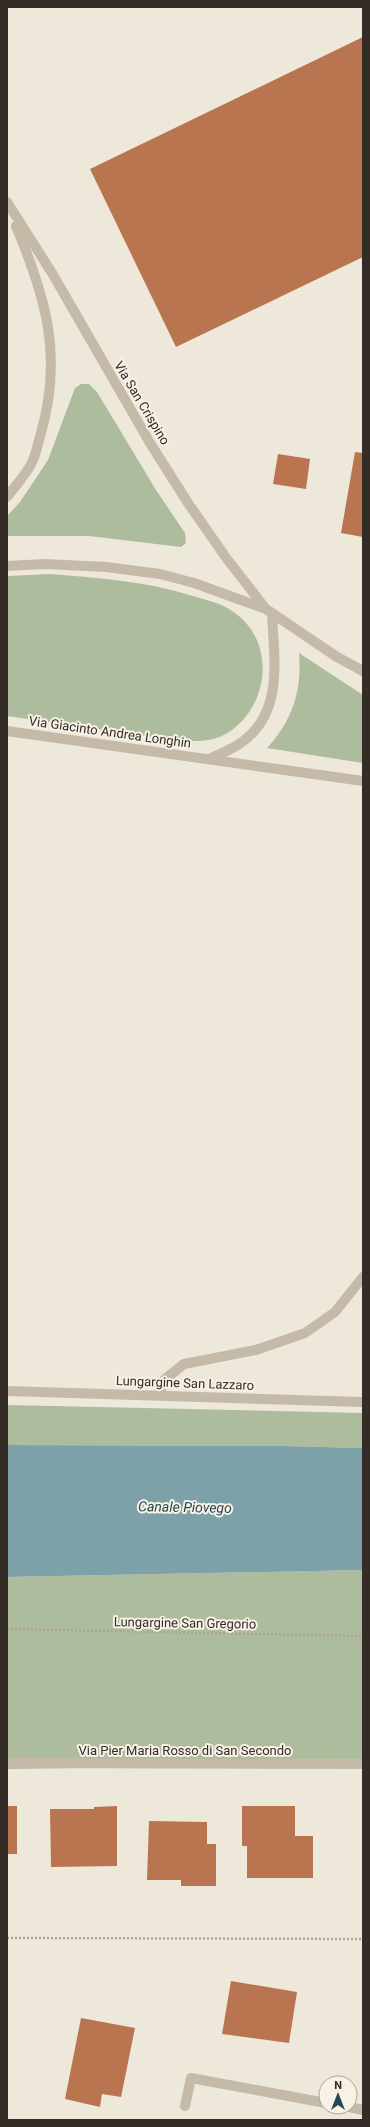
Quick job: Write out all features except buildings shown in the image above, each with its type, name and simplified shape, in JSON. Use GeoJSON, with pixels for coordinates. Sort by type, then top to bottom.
{"type":"FeatureCollection","features":[{"type":"Feature","properties":{"kind":"street","name":"Via San Crispino"},"geometry":{"type":"LineString","coordinates":[[7,203],[29,256],[47,317],[52,367],[48,407],[33,461],[7,497]]}},
{"type":"Feature","properties":{"kind":"street","name":"Via San Crispino"},"geometry":{"type":"LineString","coordinates":[[7,203],[52,273],[150,443],[184,497],[227,560],[269,612]]}},
{"type":"Feature","properties":{"kind":"street"},"geometry":{"type":"LineString","coordinates":[[7,566],[45,564],[106,567],[160,574],[194,584],[269,612],[337,657],[363,671]]}},
{"type":"Feature","properties":{"kind":"street"},"geometry":{"type":"LineString","coordinates":[[209,759],[242,743],[259,727],[270,705],[276,677],[269,612]]}},
{"type":"Feature","properties":{"kind":"street","name":"Via Giacinto Andrea Longhin"},"geometry":{"type":"LineString","coordinates":[[7,731],[363,781]]}},
{"type":"Feature","properties":{"kind":"street"},"geometry":{"type":"LineString","coordinates":[[158,1396],[165,1379],[184,1364],[256,1350],[306,1333],[335,1312],[363,1277]]}},
{"type":"Feature","properties":{"kind":"street","name":"Lungargine San Lazzaro"},"geometry":{"type":"LineString","coordinates":[[7,1391],[363,1402]]}},
{"type":"Feature","properties":{"kind":"street","name":"Via Pier Maria Rosso di San Secondo"},"geometry":{"type":"LineString","coordinates":[[7,1763],[363,1764]]}},
{"type":"Feature","properties":{"kind":"street"},"geometry":{"type":"LineString","coordinates":[[185,2106],[191,2078],[318,2102]]}},
{"type":"Feature","properties":{"kind":"path","name":"Lungargine San Gregorio"},"geometry":{"type":"LineString","coordinates":[[7,1629],[363,1636]]}},
{"type":"Feature","properties":{"kind":"path"},"geometry":{"type":"LineString","coordinates":[[7,1938],[363,1939]]}},
{"type":"Feature","properties":{"kind":"green space"},"geometry":{"type":"Polygon","coordinates":[[[81,384],[89,384],[97,392],[156,490],[185,533],[186,543],[181,547],[89,536],[7,536],[7,516],[20,502],[48,460],[75,388],[81,384]]]}},
{"type":"Feature","properties":{"kind":"green space"},"geometry":{"type":"Polygon","coordinates":[[[50,574],[122,581],[158,587],[213,602],[232,611],[247,624],[257,640],[262,658],[262,676],[258,694],[250,711],[238,725],[222,736],[196,741],[180,741],[7,716],[7,576],[50,574]]]}},
{"type":"Feature","properties":{"kind":"green space"},"geometry":{"type":"Polygon","coordinates":[[[299,653],[363,695],[363,763],[267,748],[283,727],[294,704],[299,680],[299,653]]]}},
{"type":"Feature","properties":{"kind":"green space"},"geometry":{"type":"Polygon","coordinates":[[[7,1405],[363,1413],[363,1448],[284,1446],[7,1445],[7,1405]]]}},
{"type":"Feature","properties":{"kind":"green space"},"geometry":{"type":"Polygon","coordinates":[[[363,1570],[363,1764],[7,1769],[7,1577],[363,1570]]]}},
{"type":"Feature","properties":{"kind":"water","name":"Canale Piovego"},"geometry":{"type":"Polygon","coordinates":[[[7,1445],[284,1446],[363,1448],[363,1570],[7,1577],[7,1445]]]}}]}
